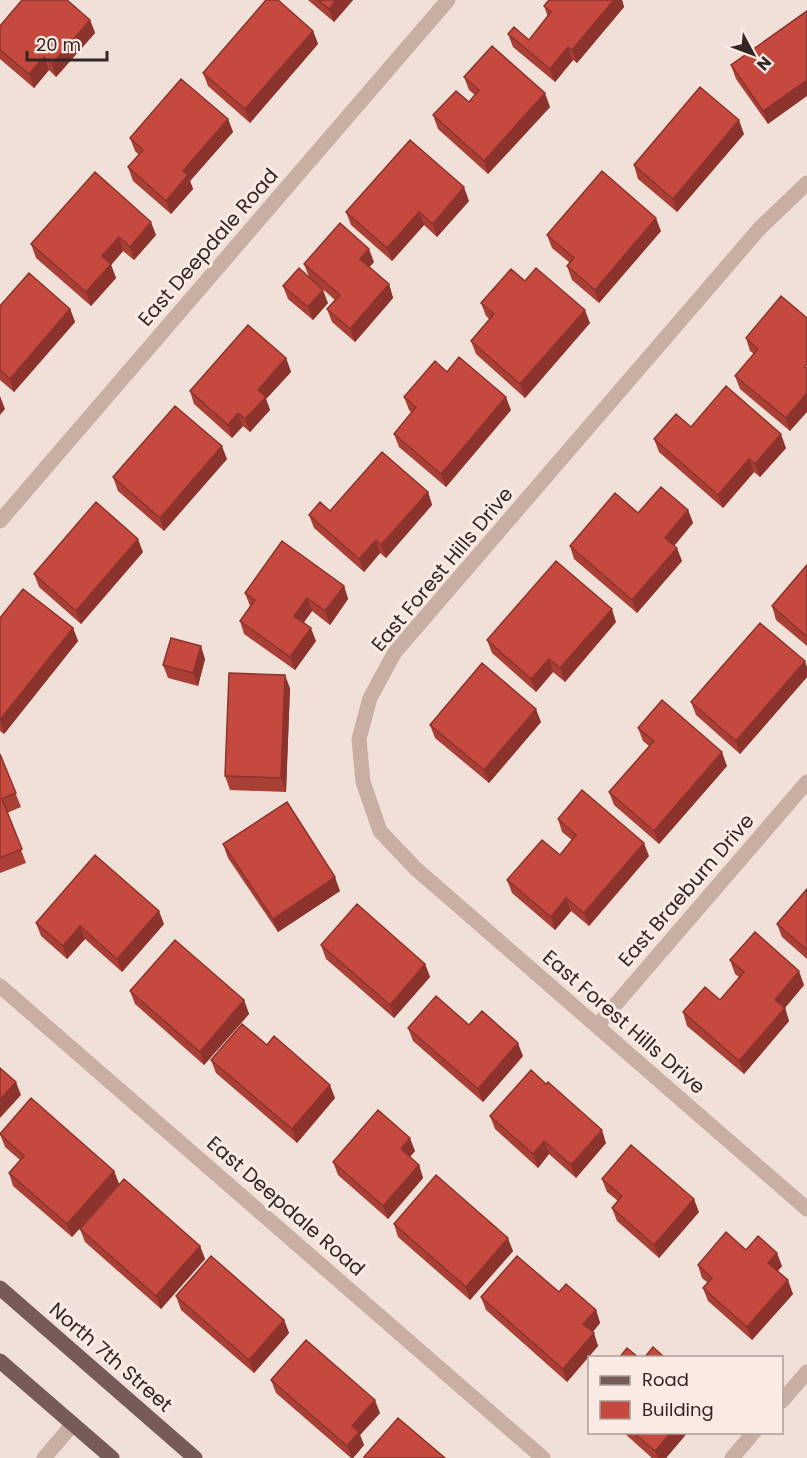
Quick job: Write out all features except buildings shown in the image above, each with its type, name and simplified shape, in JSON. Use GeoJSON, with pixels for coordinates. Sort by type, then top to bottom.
{"type":"FeatureCollection","features":[{"type":"Feature","properties":{"kind":"main road","name":"North 7th Street"},"geometry":{"type":"LineString","coordinates":[[0,1288],[195,1458]]}},
{"type":"Feature","properties":{"kind":"main road"},"geometry":{"type":"LineString","coordinates":[[0,1361],[112,1458]]}},
{"type":"Feature","properties":{"kind":"street","name":"East Deepdale Road"},"geometry":{"type":"LineString","coordinates":[[0,520],[448,0]]}},
{"type":"Feature","properties":{"kind":"street","name":"East Forest Hills Drive"},"geometry":{"type":"LineString","coordinates":[[807,183],[760,228],[396,651],[370,698],[358,739],[363,782],[380,831],[414,868],[807,1209]]}},
{"type":"Feature","properties":{"kind":"street","name":"East Braeburn Drive"},"geometry":{"type":"LineString","coordinates":[[597,1026],[807,782]]}},
{"type":"Feature","properties":{"kind":"street","name":"East Deepdale Road"},"geometry":{"type":"LineString","coordinates":[[0,986],[543,1458]]}},
{"type":"Feature","properties":{"kind":"street"},"geometry":{"type":"LineString","coordinates":[[783,1400],[807,1372]]}},
{"type":"Feature","properties":{"kind":"street"},"geometry":{"type":"LineString","coordinates":[[44,1458],[73,1424]]}},
{"type":"Feature","properties":{"kind":"street"},"geometry":{"type":"LineString","coordinates":[[732,1458],[752,1434]]}}]}
